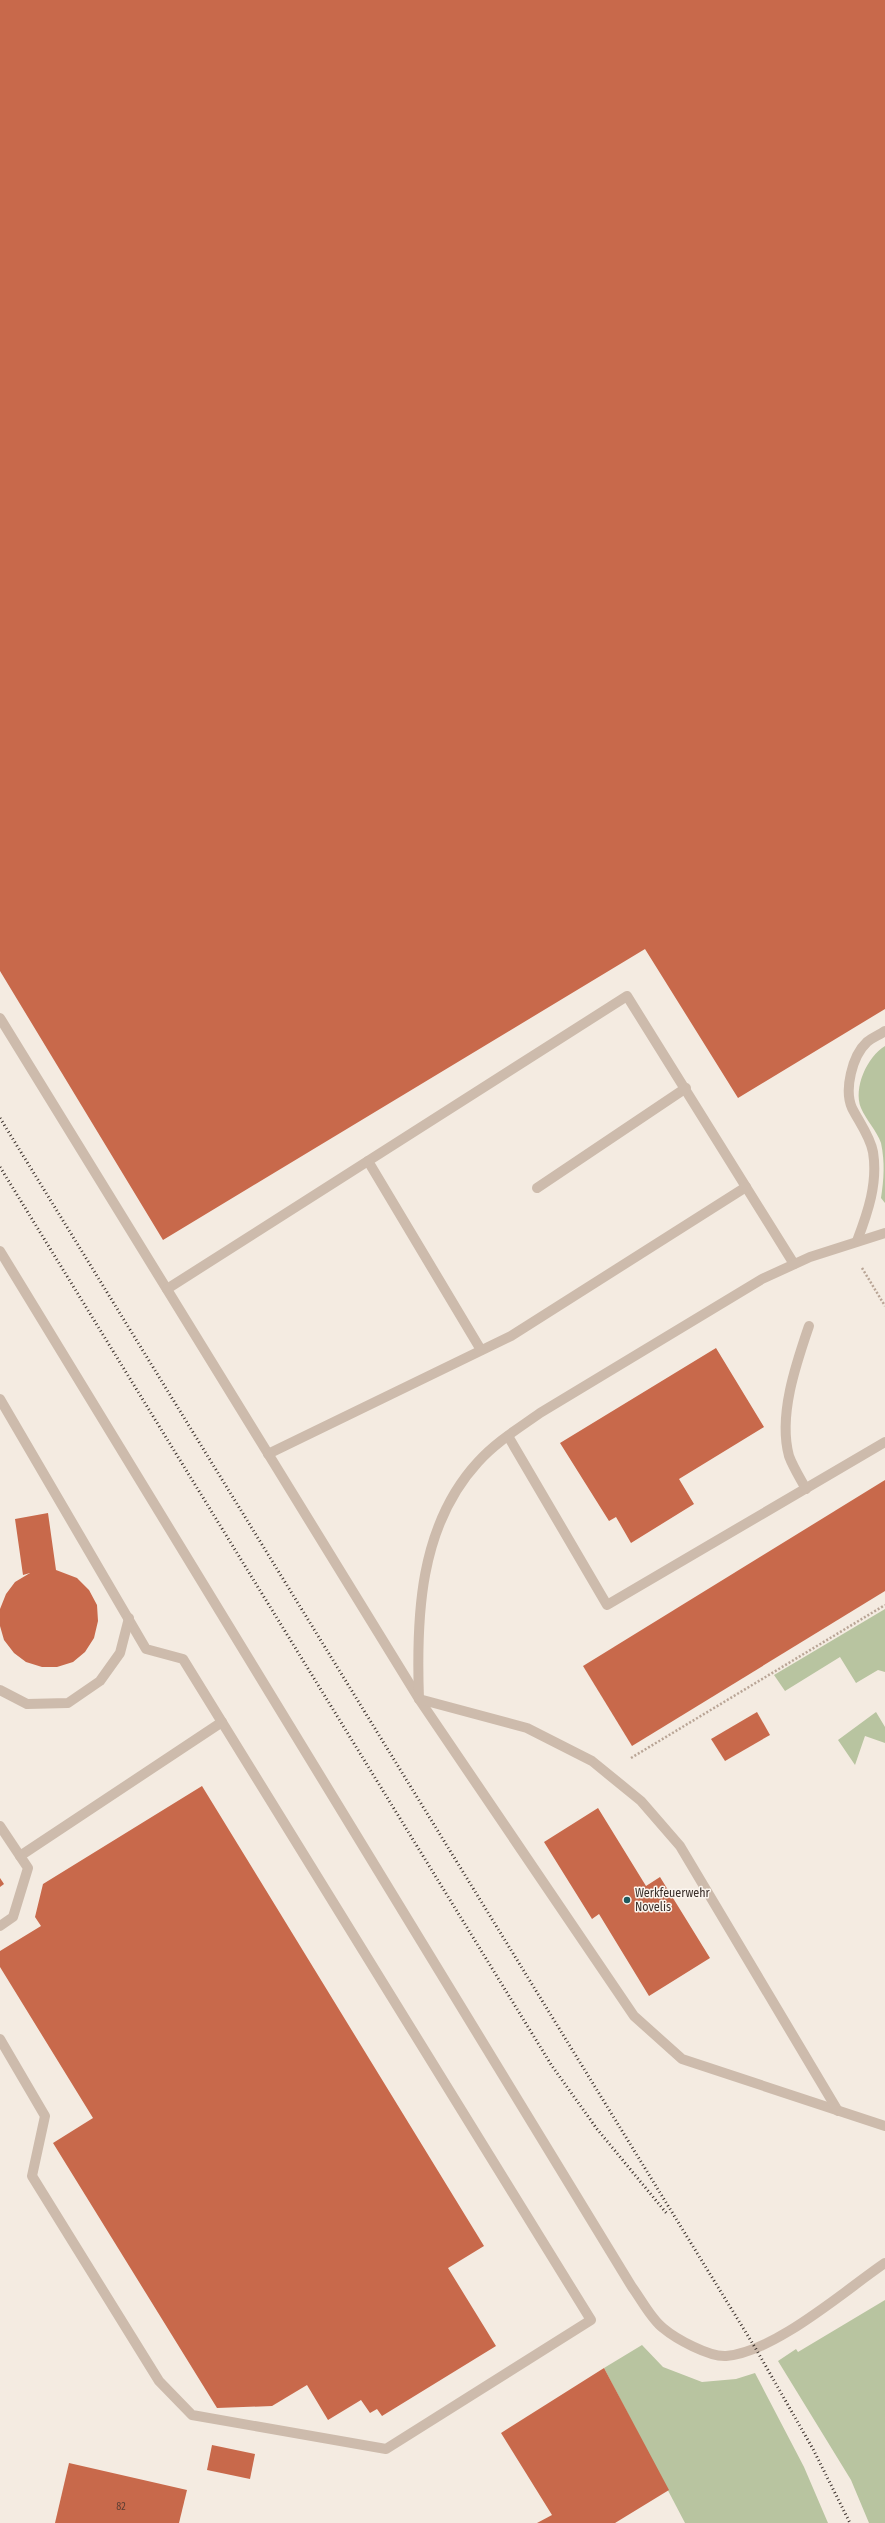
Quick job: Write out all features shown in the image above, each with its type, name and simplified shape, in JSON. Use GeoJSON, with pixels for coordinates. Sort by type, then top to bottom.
{"type":"FeatureCollection","features":[{"type":"Feature","properties":{"kind":"lane"},"geometry":{"type":"LineString","coordinates":[[167,1289],[627,996],[686,1088],[794,1264]]}},
{"type":"Feature","properties":{"kind":"lane"},"geometry":{"type":"LineString","coordinates":[[0,1018],[420,1699],[634,2016],[682,2059],[885,2126]]}},
{"type":"Feature","properties":{"kind":"lane"},"geometry":{"type":"LineString","coordinates":[[857,1241],[868,1213],[874,1185],[873,1151],[848,1096],[850,1082],[858,1056],[866,1043],[885,1031]]}},
{"type":"Feature","properties":{"kind":"lane"},"geometry":{"type":"LineString","coordinates":[[537,1188],[686,1088]]}},
{"type":"Feature","properties":{"kind":"lane"},"geometry":{"type":"LineString","coordinates":[[368,1161],[481,1350]]}},
{"type":"Feature","properties":{"kind":"lane"},"geometry":{"type":"LineString","coordinates":[[268,1454],[511,1336],[746,1186]]}},
{"type":"Feature","properties":{"kind":"lane"},"geometry":{"type":"LineString","coordinates":[[420,1699],[417,1650],[419,1611],[425,1572],[438,1529],[458,1489],[478,1462],[508,1436],[540,1413],[762,1278],[847,1244],[885,1233]]}},
{"type":"Feature","properties":{"kind":"lane"},"geometry":{"type":"LineString","coordinates":[[0,1251],[632,2287],[662,2328],[692,2346],[725,2356],[756,2349],[786,2333],[885,2263]]}},
{"type":"Feature","properties":{"kind":"lane"},"geometry":{"type":"LineString","coordinates":[[806,1489],[789,1456],[787,1425],[790,1382],[808,1326]]}},
{"type":"Feature","properties":{"kind":"lane"},"geometry":{"type":"LineString","coordinates":[[0,1399],[146,1649],[183,1659],[591,2320],[386,2449],[192,2415],[160,2381],[32,2176],[45,2116],[0,2039]]}},
{"type":"Feature","properties":{"kind":"lane"},"geometry":{"type":"LineString","coordinates":[[508,1436],[607,1605],[885,1442]]}},
{"type":"Feature","properties":{"kind":"lane"},"geometry":{"type":"LineString","coordinates":[[0,1690],[27,1704],[68,1703],[100,1681],[120,1653],[129,1618]]}},
{"type":"Feature","properties":{"kind":"lane"},"geometry":{"type":"LineString","coordinates":[[420,1699],[527,1728],[592,1760],[641,1801],[680,1846],[838,2111]]}},
{"type":"Feature","properties":{"kind":"lane"},"geometry":{"type":"LineString","coordinates":[[20,1856],[222,1722]]}},
{"type":"Feature","properties":{"kind":"lane"},"geometry":{"type":"LineString","coordinates":[[0,1826],[28,1868],[13,1917],[0,1926]]}},
{"type":"Feature","properties":{"kind":"path"},"geometry":{"type":"LineString","coordinates":[[847,1244],[885,1306]]}},
{"type":"Feature","properties":{"kind":"path"},"geometry":{"type":"LineString","coordinates":[[607,1773],[885,1605]]}},
{"type":"Feature","properties":{"kind":"green space"},"geometry":{"type":"Polygon","coordinates":[[[885,1046],[885,1203],[881,1198],[884,1170],[881,1143],[861,1108],[859,1091],[860,1082],[867,1065],[878,1051],[885,1046]]]}},
{"type":"Feature","properties":{"kind":"green space"},"geometry":{"type":"Polygon","coordinates":[[[885,1609],[885,1672],[878,1670],[856,1683],[840,1657],[785,1691],[774,1675],[885,1609]]]}},
{"type":"Feature","properties":{"kind":"green space"},"geometry":{"type":"Polygon","coordinates":[[[876,1712],[885,1727],[885,1743],[865,1736],[855,1765],[838,1740],[876,1712]]]}},
{"type":"Feature","properties":{"kind":"green space"},"geometry":{"type":"Polygon","coordinates":[[[885,2300],[885,2523],[869,2523],[851,2480],[778,2361],[796,2349],[798,2352],[885,2300]]]}},
{"type":"Feature","properties":{"kind":"green space"},"geometry":{"type":"Polygon","coordinates":[[[642,2345],[663,2367],[702,2382],[736,2379],[755,2373],[804,2467],[828,2523],[685,2523],[604,2368],[642,2345]]]}},
{"type":"Feature","properties":{"kind":"building"},"geometry":{"type":"Polygon","coordinates":[[[0,0],[885,0],[885,1009],[738,1098],[645,949],[163,1240],[0,971],[0,0]]]}},
{"type":"Feature","properties":{"kind":"building"},"geometry":{"type":"Polygon","coordinates":[[[716,1348],[764,1427],[679,1479],[694,1504],[631,1543],[616,1517],[609,1521],[560,1443],[716,1348]]]}},
{"type":"Feature","properties":{"kind":"building"},"geometry":{"type":"Polygon","coordinates":[[[885,1480],[885,1591],[632,1746],[583,1666],[885,1480]]]}},
{"type":"Feature","properties":{"kind":"building"},"geometry":{"type":"Polygon","coordinates":[[[48,1513],[56,1570],[77,1578],[89,1590],[97,1605],[98,1621],[94,1638],[85,1652],[73,1662],[57,1667],[42,1667],[26,1662],[14,1653],[4,1640],[0,1626],[0,1609],[6,1594],[15,1582],[30,1573],[23,1575],[15,1519],[48,1513]]]}},
{"type":"Feature","properties":{"kind":"building"},"geometry":{"type":"Polygon","coordinates":[[[757,1712],[770,1735],[725,1761],[711,1739],[757,1712]]]}},
{"type":"Feature","properties":{"kind":"building"},"geometry":{"type":"Polygon","coordinates":[[[202,1786],[484,2246],[448,2268],[496,2346],[382,2416],[377,2409],[370,2413],[361,2400],[328,2420],[307,2385],[272,2406],[217,2408],[53,2143],[93,2118],[0,1967],[0,1951],[41,1926],[35,1917],[43,1884],[202,1786]]]}},
{"type":"Feature","properties":{"kind":"building","name":"Werkfeuerwehr Novelis"},"geometry":{"type":"Polygon","coordinates":[[[598,1808],[646,1886],[660,1877],[710,1958],[649,1996],[599,1914],[592,1919],[544,1842],[598,1808]]]}},
{"type":"Feature","properties":{"kind":"building"},"geometry":{"type":"Polygon","coordinates":[[[0,1878],[4,1884],[0,1887],[0,1878]]]}},
{"type":"Feature","properties":{"kind":"building"},"geometry":{"type":"Polygon","coordinates":[[[604,2368],[669,2490],[615,2523],[537,2523],[552,2515],[501,2433],[604,2368]]]}},
{"type":"Feature","properties":{"kind":"building"},"geometry":{"type":"Polygon","coordinates":[[[212,2445],[255,2454],[250,2479],[207,2470],[212,2445]]]}},
{"type":"Feature","properties":{"kind":"building"},"geometry":{"type":"Polygon","coordinates":[[[69,2463],[187,2490],[179,2523],[55,2523],[69,2463]]]}},
{"type":"Feature","properties":{"kind":"railway"},"geometry":{"type":"LineString","coordinates":[[0,1118],[756,2349],[813,2449],[850,2523]]}},
{"type":"Feature","properties":{"kind":"railway"},"geometry":{"type":"LineString","coordinates":[[0,1167],[552,2066],[597,2129],[668,2215]]}},
{"type":"Feature","properties":{"kind":"place","name":"Werkfeuerwehr Novelis"},"geometry":{"type":"Point","coordinates":[627,1900]}}]}
